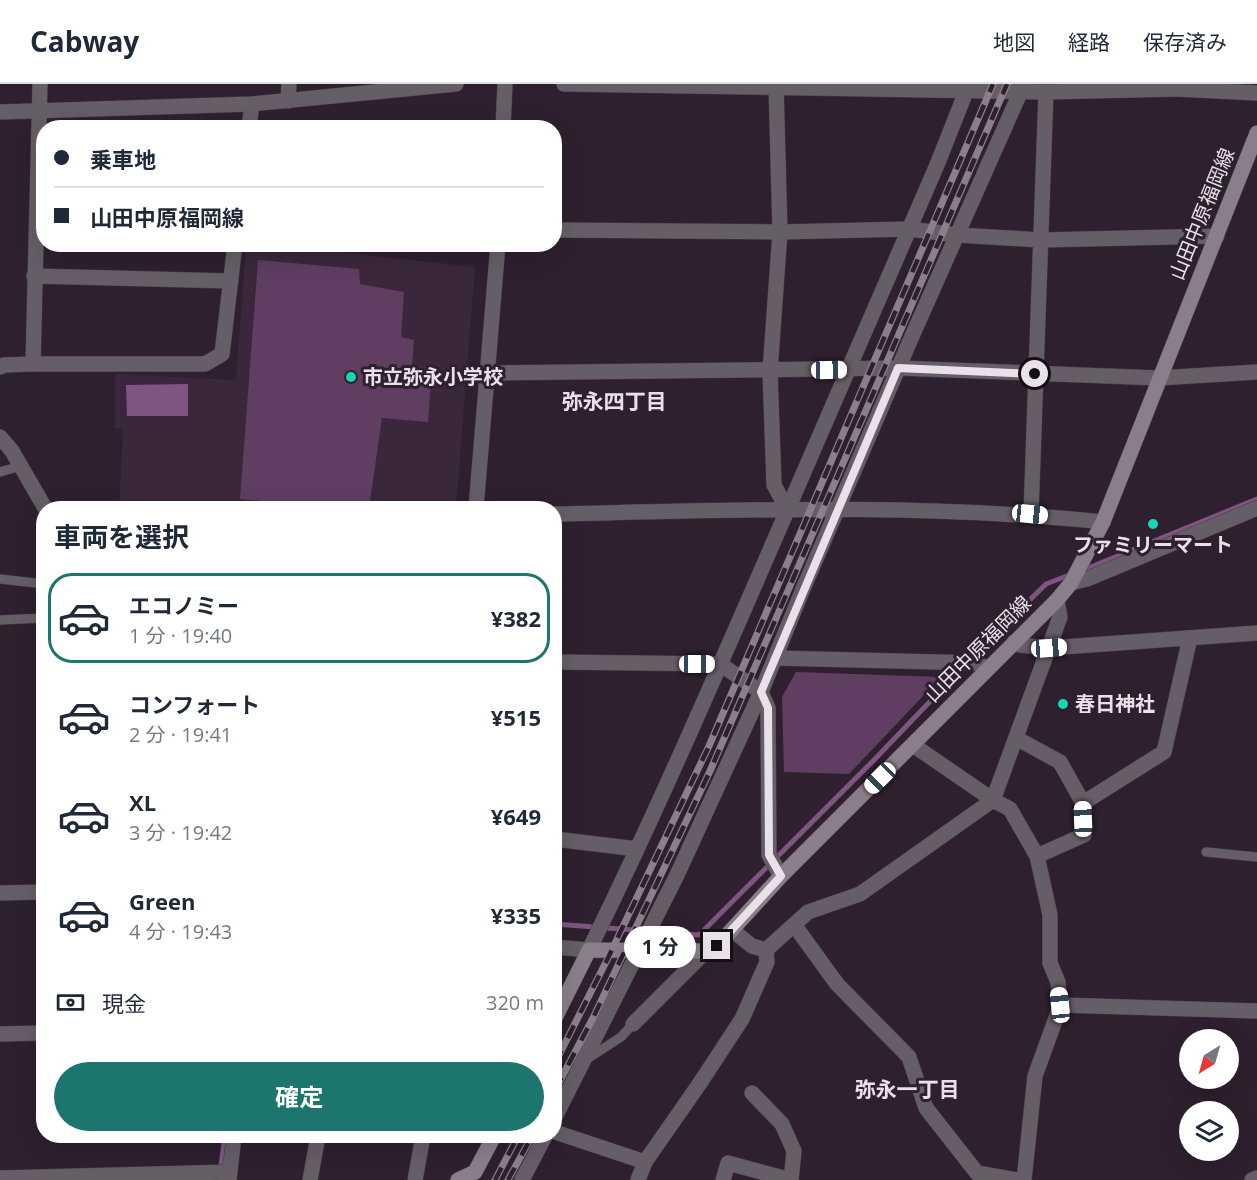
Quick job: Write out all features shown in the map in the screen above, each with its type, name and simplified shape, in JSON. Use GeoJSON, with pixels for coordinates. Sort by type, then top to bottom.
{"type":"FeatureCollection","features":[{"type":"Feature","properties":{"kind":"main road","name":"山田中原福岡線"},"geometry":{"type":"LineString","coordinates":[[706,951],[717,946],[781,876],[913,745],[982,666],[1014,642],[1071,583],[1103,522],[1257,133]]}},
{"type":"Feature","properties":{"kind":"main road"},"geometry":{"type":"LineString","coordinates":[[562,1004],[589,950],[643,944],[706,951]]}},
{"type":"Feature","properties":{"kind":"main road"},"geometry":{"type":"LineString","coordinates":[[458,1180],[473,1176],[490,1143]]}},
{"type":"Feature","properties":{"kind":"street"},"geometry":{"type":"LineString","coordinates":[[39,120],[40,84]]}},
{"type":"Feature","properties":{"kind":"street"},"geometry":{"type":"LineString","coordinates":[[288,101],[289,84]]}},
{"type":"Feature","properties":{"kind":"street"},"geometry":{"type":"LineString","coordinates":[[0,112],[252,104],[379,88],[456,84]]}},
{"type":"Feature","properties":{"kind":"street"},"geometry":{"type":"LineString","coordinates":[[503,120],[505,84]]}},
{"type":"Feature","properties":{"kind":"street"},"geometry":{"type":"LineString","coordinates":[[564,84],[1022,88],[1046,92],[1176,87],[1257,93]]}},
{"type":"Feature","properties":{"kind":"street"},"geometry":{"type":"LineString","coordinates":[[777,86],[780,232],[770,371],[774,485],[787,509]]}},
{"type":"Feature","properties":{"kind":"street"},"geometry":{"type":"LineString","coordinates":[[562,948],[589,950],[604,919],[720,664],[968,88]]}},
{"type":"Feature","properties":{"kind":"street"},"geometry":{"type":"LineString","coordinates":[[562,1103],[658,913],[761,692],[837,509],[1022,88]]}},
{"type":"Feature","properties":{"kind":"street"},"geometry":{"type":"LineString","coordinates":[[1030,514],[1046,92]]}},
{"type":"Feature","properties":{"kind":"street"},"geometry":{"type":"LineString","coordinates":[[250,120],[252,104]]}},
{"type":"Feature","properties":{"kind":"street"},"geometry":{"type":"LineString","coordinates":[[562,230],[780,232],[909,229],[957,235],[1041,240],[1217,236]]}},
{"type":"Feature","properties":{"kind":"street"},"geometry":{"type":"LineString","coordinates":[[33,364],[36,250]]}},
{"type":"Feature","properties":{"kind":"street"},"geometry":{"type":"LineString","coordinates":[[1,365],[205,364],[222,354],[234,252]]}},
{"type":"Feature","properties":{"kind":"street"},"geometry":{"type":"LineString","coordinates":[[477,501],[497,252]]}},
{"type":"Feature","properties":{"kind":"street"},"geometry":{"type":"LineString","coordinates":[[34,276],[231,281]]}},
{"type":"Feature","properties":{"kind":"street"},"geometry":{"type":"LineString","coordinates":[[486,373],[898,368],[1159,378],[1257,372]]}},
{"type":"Feature","properties":{"kind":"street"},"geometry":{"type":"LineString","coordinates":[[0,437],[12,451],[41,501]]}},
{"type":"Feature","properties":{"kind":"street"},"geometry":{"type":"LineString","coordinates":[[1071,583],[1087,579],[1257,508]]}},
{"type":"Feature","properties":{"kind":"street"},"geometry":{"type":"LineString","coordinates":[[562,514],[837,509],[1030,514],[1103,522]]}},
{"type":"Feature","properties":{"kind":"street"},"geometry":{"type":"LineString","coordinates":[[638,1180],[645,1162],[742,1019],[767,962],[766,950],[776,939],[795,926],[808,912],[860,894],[993,800],[1060,616],[1056,600]]}},
{"type":"Feature","properties":{"kind":"street"},"geometry":{"type":"LineString","coordinates":[[1014,642],[1020,645],[1049,648],[1257,633]]}},
{"type":"Feature","properties":{"kind":"street"},"geometry":{"type":"LineString","coordinates":[[1083,803],[1164,752],[1190,638]]}},
{"type":"Feature","properties":{"kind":"street"},"geometry":{"type":"LineString","coordinates":[[775,658],[957,662],[982,666]]}},
{"type":"Feature","properties":{"kind":"street"},"geometry":{"type":"LineString","coordinates":[[562,662],[720,664],[761,692],[768,708],[769,855],[781,876]]}},
{"type":"Feature","properties":{"kind":"street"},"geometry":{"type":"LineString","coordinates":[[1016,738],[1060,762],[1083,803],[1084,835],[1037,856]]}},
{"type":"Feature","properties":{"kind":"street"},"geometry":{"type":"LineString","coordinates":[[913,745],[993,800],[1010,809],[1037,856],[1050,915],[1050,963],[1058,982],[1060,1005],[1035,1076],[1024,1180]]}},
{"type":"Feature","properties":{"kind":"street"},"geometry":{"type":"LineString","coordinates":[[562,840],[637,849]]}},
{"type":"Feature","properties":{"kind":"street"},"geometry":{"type":"LineString","coordinates":[[0,893],[36,892]]}},
{"type":"Feature","properties":{"kind":"street"},"geometry":{"type":"LineString","coordinates":[[795,926],[837,984],[909,1057],[926,1108],[977,1173],[1017,1180]]}},
{"type":"Feature","properties":{"kind":"street"},"geometry":{"type":"LineString","coordinates":[[732,930],[752,946],[766,950]]}},
{"type":"Feature","properties":{"kind":"street"},"geometry":{"type":"LineString","coordinates":[[633,1024],[706,951]]}},
{"type":"Feature","properties":{"kind":"street"},"geometry":{"type":"LineString","coordinates":[[1060,1005],[1257,1011]]}},
{"type":"Feature","properties":{"kind":"street"},"geometry":{"type":"LineString","coordinates":[[0,1034],[36,1033]]}},
{"type":"Feature","properties":{"kind":"street"},"geometry":{"type":"LineString","coordinates":[[723,1180],[728,1163],[791,1180],[794,1151],[782,1124],[752,1093]]}},
{"type":"Feature","properties":{"kind":"street"},"geometry":{"type":"LineString","coordinates":[[562,1134],[645,1162]]}},
{"type":"Feature","properties":{"kind":"street"},"geometry":{"type":"LineString","coordinates":[[0,1178],[210,1173],[229,1176],[233,1143]]}},
{"type":"Feature","properties":{"kind":"street"},"geometry":{"type":"LineString","coordinates":[[310,1180],[317,1143]]}},
{"type":"Feature","properties":{"kind":"street"},"geometry":{"type":"LineString","coordinates":[[415,1180],[422,1143]]}},
{"type":"Feature","properties":{"kind":"street"},"geometry":{"type":"LineString","coordinates":[[522,1180],[541,1143]]}},
{"type":"Feature","properties":{"kind":"street"},"geometry":{"type":"LineString","coordinates":[[1252,1180],[1257,1178]]}},
{"type":"Feature","properties":{"kind":"lane"},"geometry":{"type":"LineString","coordinates":[[0,472],[21,466]]}},
{"type":"Feature","properties":{"kind":"lane"},"geometry":{"type":"LineString","coordinates":[[0,579],[36,583]]}},
{"type":"Feature","properties":{"kind":"lane"},"geometry":{"type":"LineString","coordinates":[[0,620],[36,618]]}},
{"type":"Feature","properties":{"kind":"lane"},"geometry":{"type":"LineString","coordinates":[[1206,852],[1257,857]]}},
{"type":"Feature","properties":{"kind":"lane"},"geometry":{"type":"LineString","coordinates":[[584,1061],[621,1037],[633,1024]]}},
{"type":"Feature","properties":{"kind":"shaded area","name":"市立弥永小学校"},"geometry":{"type":"Polygon","coordinates":[[[245,252],[339,252],[475,267],[457,501],[119,501],[123,429],[115,428],[115,374],[236,380],[245,252]]]}},
{"type":"Feature","properties":{"kind":"shaded area"},"geometry":{"type":"Polygon","coordinates":[[[258,260],[359,269],[360,284],[404,292],[401,337],[414,340],[412,366],[432,368],[428,422],[382,418],[370,501],[240,499],[258,260]]]}},
{"type":"Feature","properties":{"kind":"shaded area"},"geometry":{"type":"Polygon","coordinates":[[[188,384],[188,416],[127,416],[126,385],[188,384]]]}},
{"type":"Feature","properties":{"kind":"shaded area"},"geometry":{"type":"Polygon","coordinates":[[[796,672],[941,677],[849,774],[784,772],[782,697],[796,672]]]}},
{"type":"Feature","properties":{"kind":"waterway"},"geometry":{"type":"LineString","coordinates":[[1081,571],[1257,499]]}},
{"type":"Feature","properties":{"kind":"waterway"},"geometry":{"type":"LineString","coordinates":[[970,659],[1046,584],[1072,574]]}},
{"type":"Feature","properties":{"kind":"waterway"},"geometry":{"type":"LineString","coordinates":[[562,925],[699,935],[874,760],[964,666]]}},
{"type":"Feature","properties":{"kind":"waterway"},"geometry":{"type":"LineString","coordinates":[[219,1180],[224,1143]]}},
{"type":"Feature","properties":{"kind":"railway"},"geometry":{"type":"LineString","coordinates":[[562,1049],[709,746],[993,84]]}},
{"type":"Feature","properties":{"kind":"railway"},"geometry":{"type":"LineString","coordinates":[[562,1077],[593,1018],[710,771],[1007,84]]}},
{"type":"Feature","properties":{"kind":"railway"},"geometry":{"type":"LineString","coordinates":[[495,1180],[514,1143]]}},
{"type":"Feature","properties":{"kind":"railway"},"geometry":{"type":"LineString","coordinates":[[508,1180],[528,1143]]}},
{"type":"Feature","properties":{"kind":"place","name":"市立弥永小学校"},"geometry":{"type":"Point","coordinates":[351,377]}},
{"type":"Feature","properties":{"kind":"place","name":"ファミリーマート"},"geometry":{"type":"Point","coordinates":[1153,524]}},
{"type":"Feature","properties":{"kind":"place","name":"春日神社"},"geometry":{"type":"Point","coordinates":[1063,704]}},
{"type":"Feature","properties":{"kind":"district","name":"弥永四丁目"},"geometry":{"type":"Point","coordinates":[614,402]}},
{"type":"Feature","properties":{"kind":"district","name":"弥永一丁目"},"geometry":{"type":"Point","coordinates":[907,1090]}},
{"type":"Feature","properties":{"kind":"route"},"geometry":{"type":"LineString","coordinates":[[717,946],[781,876],[769,855],[768,708],[761,692],[898,368],[1035,374]]}}]}
